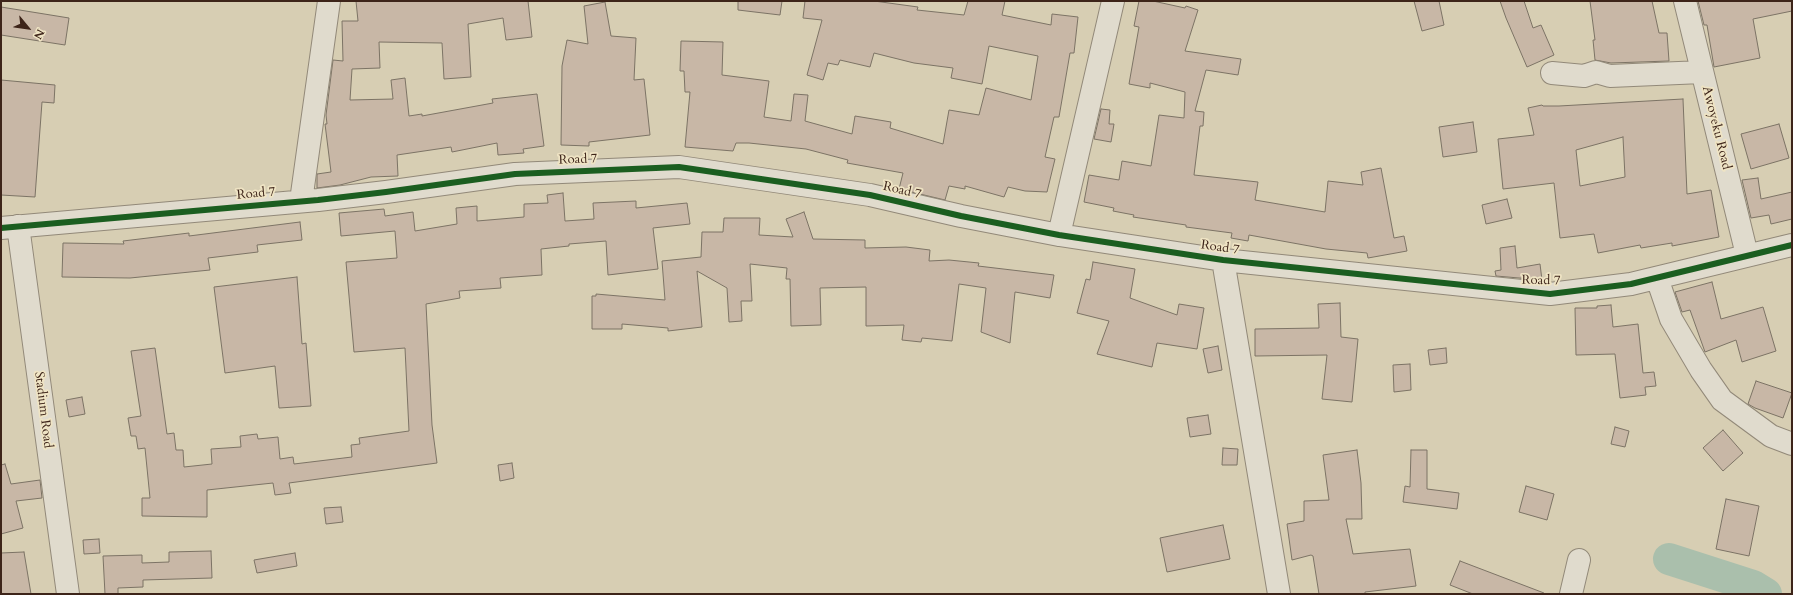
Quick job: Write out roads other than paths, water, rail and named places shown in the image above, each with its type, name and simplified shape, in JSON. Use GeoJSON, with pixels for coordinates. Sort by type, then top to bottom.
{"type":"FeatureCollection","features":[{"type":"Feature","properties":{"kind":"street"},"geometry":{"type":"LineString","coordinates":[[301,201],[329,1]]}},
{"type":"Feature","properties":{"kind":"street"},"geometry":{"type":"LineString","coordinates":[[1059,235],[1113,1]]}},
{"type":"Feature","properties":{"kind":"street","name":"Awoyeku Road"},"geometry":{"type":"LineString","coordinates":[[1685,1],[1747,256]]}},
{"type":"Feature","properties":{"kind":"street"},"geometry":{"type":"LineString","coordinates":[[1552,73],[1584,76],[1596,72],[1610,76],[1702,72]]}},
{"type":"Feature","properties":{"kind":"street","name":"Road 7"},"geometry":{"type":"LineString","coordinates":[[10,227],[301,201],[386,192],[515,174],[679,167],[870,194],[961,216],[1059,235],[1223,260],[1550,294],[1617,286],[1657,278],[1792,245]]}},
{"type":"Feature","properties":{"kind":"street","name":"Stadium Road"},"geometry":{"type":"LineString","coordinates":[[10,227],[68,594]]}},
{"type":"Feature","properties":{"kind":"street"},"geometry":{"type":"LineString","coordinates":[[1223,260],[1279,594]]}},
{"type":"Feature","properties":{"kind":"street"},"geometry":{"type":"LineString","coordinates":[[1657,278],[1671,319],[1701,370],[1722,400],[1771,436],[1792,444]]}},
{"type":"Feature","properties":{"kind":"street"},"geometry":{"type":"LineString","coordinates":[[1571,594],[1579,560]]}},
{"type":"Feature","properties":{"kind":"waterway"},"geometry":{"type":"LineString","coordinates":[[1669,559],[1753,586],[1766,594]]}}]}
